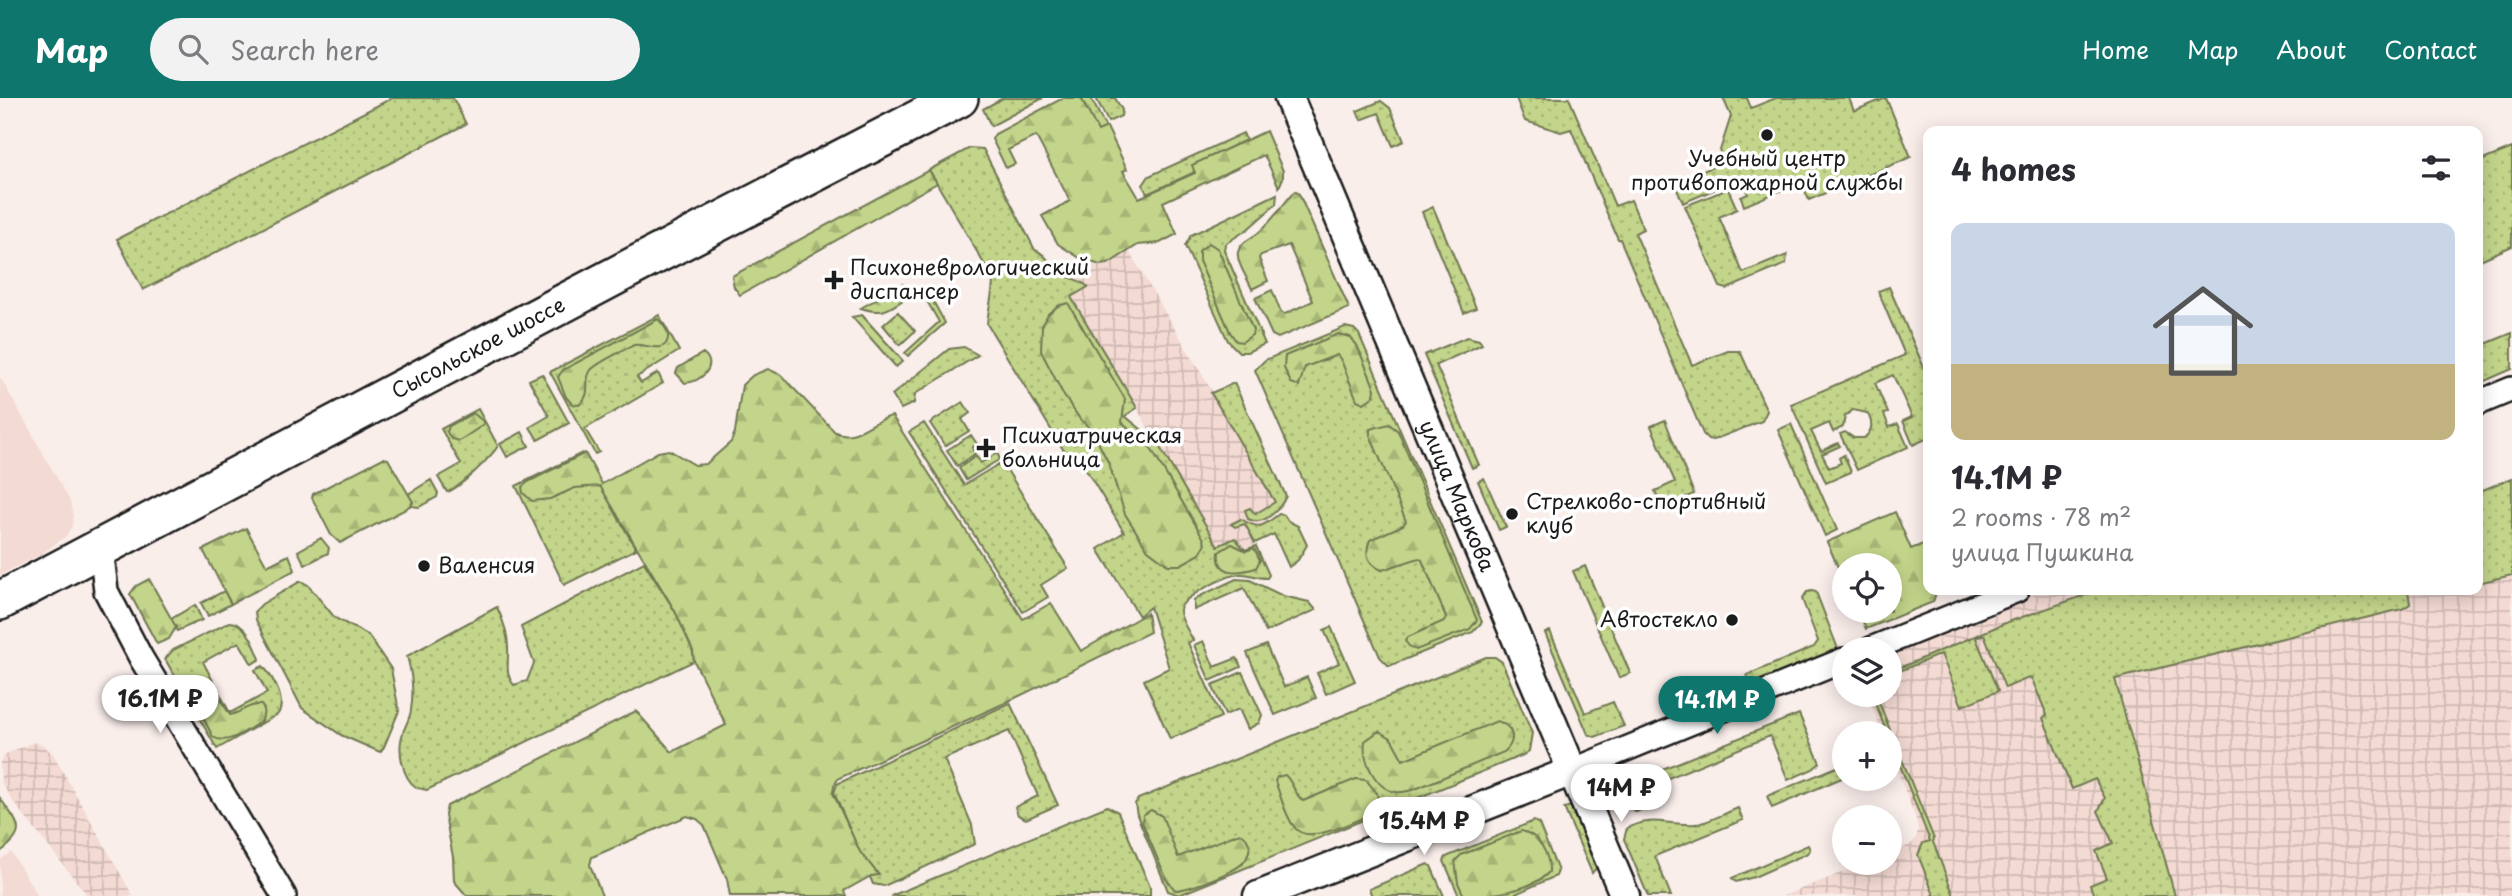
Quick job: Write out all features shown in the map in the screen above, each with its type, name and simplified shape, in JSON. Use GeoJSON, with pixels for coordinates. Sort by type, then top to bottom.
{"type":"FeatureCollection","features":[{"type":"Feature","properties":{"kind":"main road","name":"Сысольское шоссе"},"geometry":{"type":"LineString","coordinates":[[0,601],[636,265],[959,98]]}},
{"type":"Feature","properties":{"kind":"street","name":"улица Маркова"},"geometry":{"type":"LineString","coordinates":[[1289,98],[1625,896]]}},
{"type":"Feature","properties":{"kind":"street"},"geometry":{"type":"LineString","coordinates":[[2483,401],[2512,389]]}},
{"type":"Feature","properties":{"kind":"street"},"geometry":{"type":"LineString","coordinates":[[101,547],[106,591],[141,658],[284,896]]}},
{"type":"Feature","properties":{"kind":"street"},"geometry":{"type":"LineString","coordinates":[[1901,637],[2005,595]]}},
{"type":"Feature","properties":{"kind":"street"},"geometry":{"type":"LineString","coordinates":[[1258,896],[1832,665]]}},
{"type":"Feature","properties":{"kind":"shaded area"},"geometry":{"type":"Polygon","coordinates":[[[1123,241],[1277,501],[1255,544],[1245,550],[1218,548],[1060,276],[1123,241]]]}},
{"type":"Feature","properties":{"kind":"shaded area"},"geometry":{"type":"Polygon","coordinates":[[[0,377],[70,501],[73,516],[72,526],[66,536],[43,553],[0,575],[0,377]]]}},
{"type":"Feature","properties":{"kind":"shaded area"},"geometry":{"type":"Polygon","coordinates":[[[2512,483],[2512,896],[1783,896],[1836,875],[1902,875],[1902,848],[1910,845],[1918,830],[1902,783],[1902,721],[1877,721],[1872,707],[1902,707],[1902,644],[2033,595],[2483,595],[2483,495],[2512,483]]]}},
{"type":"Feature","properties":{"kind":"shaded area"},"geometry":{"type":"Polygon","coordinates":[[[33,742],[42,744],[53,754],[133,896],[88,896],[13,802],[1,782],[0,761],[6,754],[33,742]]]}},
{"type":"Feature","properties":{"kind":"shaded area"},"geometry":{"type":"Polygon","coordinates":[[[11,852],[38,896],[0,896],[0,860],[11,852]]]}},
{"type":"Feature","properties":{"kind":"green space"},"geometry":{"type":"Polygon","coordinates":[[[392,98],[453,98],[466,124],[143,290],[117,239],[392,98]]]}},
{"type":"Feature","properties":{"kind":"green space"},"geometry":{"type":"Polygon","coordinates":[[[1003,98],[1043,98],[991,126],[983,109],[1003,98]]]}},
{"type":"Feature","properties":{"kind":"green space"},"geometry":{"type":"Polygon","coordinates":[[[1063,98],[1081,98],[1098,131],[1107,127],[1127,169],[1123,171],[1139,198],[1195,173],[1192,165],[1266,131],[1283,171],[1283,178],[1279,187],[1264,155],[1163,202],[1177,234],[1160,243],[1138,245],[1108,264],[1100,265],[1080,258],[1058,244],[1042,216],[1070,201],[1036,136],[1008,150],[1015,164],[1006,168],[992,139],[995,134],[1063,98]]]}},
{"type":"Feature","properties":{"kind":"green space"},"geometry":{"type":"Polygon","coordinates":[[[1081,98],[1091,98],[1106,128],[1098,132],[1081,98]]]}},
{"type":"Feature","properties":{"kind":"green space"},"geometry":{"type":"Polygon","coordinates":[[[1096,98],[1115,98],[1122,110],[1121,116],[1108,122],[1096,98]]]}},
{"type":"Feature","properties":{"kind":"green space"},"geometry":{"type":"Polygon","coordinates":[[[1516,98],[1569,98],[1615,206],[1631,200],[1643,229],[1635,233],[1692,365],[1728,351],[1740,351],[1767,411],[1762,421],[1713,440],[1703,434],[1571,129],[1561,132],[1525,121],[1516,98]]]}},
{"type":"Feature","properties":{"kind":"green space"},"geometry":{"type":"Polygon","coordinates":[[[1723,98],[1747,98],[1751,108],[1776,98],[1849,98],[1854,111],[1886,98],[1911,157],[1809,200],[1801,182],[1744,206],[1741,197],[1748,194],[1741,178],[1683,203],[1674,183],[1715,166],[1731,116],[1723,98]]]}},
{"type":"Feature","properties":{"kind":"green space"},"geometry":{"type":"Polygon","coordinates":[[[1381,101],[1390,108],[1404,141],[1393,146],[1379,113],[1361,120],[1357,111],[1381,101]]]}},
{"type":"Feature","properties":{"kind":"green space"},"geometry":{"type":"Polygon","coordinates":[[[1243,133],[1246,140],[1193,165],[1195,172],[1147,194],[1143,185],[1149,176],[1243,133]]]}},
{"type":"Feature","properties":{"kind":"green space"},"geometry":{"type":"Polygon","coordinates":[[[970,148],[983,149],[1035,250],[1062,274],[1088,287],[1071,297],[1137,408],[1125,416],[1158,444],[1218,546],[1235,538],[1245,550],[1256,546],[1269,575],[1264,578],[1247,574],[1234,575],[1206,587],[1182,605],[1181,617],[1193,640],[1188,643],[1221,717],[1170,739],[1144,680],[1169,668],[1150,607],[1139,616],[1098,549],[1124,532],[1080,460],[1069,459],[987,324],[993,279],[929,170],[970,148]]]}},
{"type":"Feature","properties":{"kind":"green space"},"geometry":{"type":"Polygon","coordinates":[[[2512,148],[2512,246],[2483,259],[2483,160],[2512,148]]]}},
{"type":"Feature","properties":{"kind":"green space"},"geometry":{"type":"Polygon","coordinates":[[[929,170],[937,183],[740,295],[734,287],[732,276],[929,170]]]}},
{"type":"Feature","properties":{"kind":"green space"},"geometry":{"type":"Polygon","coordinates":[[[1728,189],[1737,209],[1719,217],[1743,273],[1787,255],[1786,264],[1727,289],[1720,287],[1685,206],[1728,189]]]}},
{"type":"Feature","properties":{"kind":"green space"},"geometry":{"type":"Polygon","coordinates":[[[1295,191],[1299,194],[1349,308],[1278,338],[1272,335],[1255,298],[1272,290],[1281,313],[1285,314],[1313,301],[1289,245],[1261,255],[1259,258],[1268,281],[1252,289],[1240,265],[1238,252],[1243,243],[1268,223],[1295,191]]]}},
{"type":"Feature","properties":{"kind":"green space"},"geometry":{"type":"Polygon","coordinates":[[[1277,194],[1276,204],[1248,229],[1225,244],[1224,250],[1265,344],[1247,352],[1239,352],[1228,341],[1185,246],[1191,235],[1277,194]]]}},
{"type":"Feature","properties":{"kind":"green space"},"geometry":{"type":"Polygon","coordinates":[[[1433,207],[1476,308],[1464,313],[1422,212],[1433,207]]]}},
{"type":"Feature","properties":{"kind":"green space"},"geometry":{"type":"Polygon","coordinates":[[[1209,243],[1218,249],[1253,330],[1252,335],[1242,342],[1236,341],[1230,332],[1199,261],[1199,251],[1209,243]]]}},
{"type":"Feature","properties":{"kind":"green space"},"geometry":{"type":"Polygon","coordinates":[[[903,284],[908,289],[906,298],[894,306],[880,311],[861,308],[903,284]]]}},
{"type":"Feature","properties":{"kind":"green space"},"geometry":{"type":"Polygon","coordinates":[[[1889,287],[1923,365],[1923,440],[1913,445],[1903,421],[1912,417],[1893,375],[1875,383],[1888,413],[1884,414],[1889,427],[1898,424],[1908,447],[1857,470],[1840,434],[1845,432],[1854,438],[1864,438],[1871,423],[1867,413],[1853,410],[1845,416],[1843,427],[1833,432],[1829,423],[1811,431],[1821,451],[1838,443],[1840,446],[1822,454],[1829,468],[1841,463],[1839,458],[1844,455],[1851,472],[1826,483],[1791,404],[1905,355],[1878,291],[1889,287]]]}},
{"type":"Feature","properties":{"kind":"green space"},"geometry":{"type":"Polygon","coordinates":[[[928,292],[945,323],[908,356],[905,353],[939,322],[923,294],[928,292]]]}},
{"type":"Feature","properties":{"kind":"green space"},"geometry":{"type":"Polygon","coordinates":[[[1068,303],[1125,399],[1122,422],[1150,447],[1204,539],[1205,545],[1200,554],[1180,565],[1168,565],[1148,550],[1125,514],[1109,464],[1092,430],[1080,419],[1064,396],[1041,351],[1042,326],[1048,314],[1058,306],[1068,303]]]}},
{"type":"Feature","properties":{"kind":"green space"},"geometry":{"type":"Polygon","coordinates":[[[898,312],[915,331],[900,345],[883,325],[898,312]]]}},
{"type":"Feature","properties":{"kind":"green space"},"geometry":{"type":"Polygon","coordinates":[[[659,315],[679,351],[637,377],[641,383],[658,373],[663,383],[585,429],[599,452],[595,454],[550,372],[659,315]]]}},
{"type":"Feature","properties":{"kind":"green space"},"geometry":{"type":"Polygon","coordinates":[[[862,315],[903,361],[896,367],[852,317],[862,315]]]}},
{"type":"Feature","properties":{"kind":"green space"},"geometry":{"type":"Polygon","coordinates":[[[658,319],[668,338],[663,346],[634,345],[599,364],[589,374],[586,396],[579,405],[572,404],[566,397],[558,377],[563,370],[658,319]]]}},
{"type":"Feature","properties":{"kind":"green space"},"geometry":{"type":"Polygon","coordinates":[[[1345,327],[1354,329],[1359,334],[1482,622],[1473,632],[1389,666],[1380,657],[1255,370],[1265,360],[1345,327]]]}},
{"type":"Feature","properties":{"kind":"green space"},"geometry":{"type":"Polygon","coordinates":[[[2512,333],[2512,369],[2483,382],[2483,345],[2512,333]]]}},
{"type":"Feature","properties":{"kind":"green space"},"geometry":{"type":"Polygon","coordinates":[[[1338,334],[1350,337],[1357,345],[1375,389],[1374,396],[1364,403],[1357,400],[1337,355],[1305,367],[1299,386],[1291,383],[1284,368],[1285,356],[1338,334]]]}},
{"type":"Feature","properties":{"kind":"green space"},"geometry":{"type":"Polygon","coordinates":[[[1467,337],[1479,340],[1482,344],[1436,365],[1479,465],[1472,468],[1424,355],[1467,337]]]}},
{"type":"Feature","properties":{"kind":"green space"},"geometry":{"type":"Polygon","coordinates":[[[964,347],[978,355],[915,394],[914,403],[901,409],[892,395],[949,349],[964,347]]]}},
{"type":"Feature","properties":{"kind":"green space"},"geometry":{"type":"Polygon","coordinates":[[[703,353],[709,363],[706,373],[685,383],[676,373],[678,368],[703,353]]]}},
{"type":"Feature","properties":{"kind":"green space"},"geometry":{"type":"Polygon","coordinates":[[[768,369],[781,375],[835,432],[850,434],[892,416],[1023,619],[1051,603],[1081,651],[1147,613],[1150,632],[1005,703],[839,778],[833,793],[860,852],[879,875],[871,876],[844,891],[846,896],[730,896],[727,879],[704,825],[687,816],[592,857],[590,865],[602,896],[467,896],[454,881],[453,857],[445,815],[447,806],[636,711],[672,752],[726,725],[694,661],[693,651],[675,611],[600,486],[575,488],[550,499],[532,501],[523,493],[522,487],[585,453],[602,484],[658,452],[669,450],[695,465],[706,464],[731,442],[742,385],[753,375],[768,369]]]}},
{"type":"Feature","properties":{"kind":"green space"},"geometry":{"type":"Polygon","coordinates":[[[542,374],[569,423],[538,440],[530,427],[549,416],[529,380],[542,374]]]}},
{"type":"Feature","properties":{"kind":"green space"},"geometry":{"type":"Polygon","coordinates":[[[1234,383],[1286,496],[1275,512],[1259,521],[1248,519],[1245,510],[1250,508],[1255,514],[1275,502],[1211,393],[1234,383]]]}},
{"type":"Feature","properties":{"kind":"green space"},"geometry":{"type":"Polygon","coordinates":[[[963,402],[970,413],[962,419],[969,431],[945,446],[930,423],[963,402]]]}},
{"type":"Feature","properties":{"kind":"green space"},"geometry":{"type":"Polygon","coordinates":[[[478,409],[498,446],[474,472],[447,492],[438,477],[461,464],[441,429],[478,409]]]}},
{"type":"Feature","properties":{"kind":"green space"},"geometry":{"type":"Polygon","coordinates":[[[473,413],[484,422],[483,425],[459,441],[451,439],[447,432],[449,426],[473,413]]]}},
{"type":"Feature","properties":{"kind":"green space"},"geometry":{"type":"Polygon","coordinates":[[[1665,420],[1694,494],[1662,507],[1655,491],[1675,482],[1651,426],[1665,420]]]}},
{"type":"Feature","properties":{"kind":"green space"},"geometry":{"type":"Polygon","coordinates":[[[924,423],[964,485],[1002,462],[1068,568],[1041,585],[1048,597],[1023,612],[909,432],[924,423]]]}},
{"type":"Feature","properties":{"kind":"green space"},"geometry":{"type":"Polygon","coordinates":[[[1389,424],[1398,431],[1477,620],[1470,629],[1416,650],[1405,641],[1408,637],[1444,621],[1446,617],[1422,560],[1419,558],[1382,570],[1370,562],[1367,554],[1370,540],[1403,525],[1406,521],[1370,435],[1370,429],[1389,424]]]}},
{"type":"Feature","properties":{"kind":"green space"},"geometry":{"type":"Polygon","coordinates":[[[1791,424],[1837,530],[1825,536],[1778,430],[1791,424]]]}},
{"type":"Feature","properties":{"kind":"green space"},"geometry":{"type":"Polygon","coordinates":[[[522,432],[529,446],[507,457],[500,444],[522,432]]]}},
{"type":"Feature","properties":{"kind":"green space"},"geometry":{"type":"Polygon","coordinates":[[[971,435],[977,444],[972,448],[975,454],[957,466],[947,450],[971,435]]]}},
{"type":"Feature","properties":{"kind":"green space"},"geometry":{"type":"Polygon","coordinates":[[[582,453],[636,549],[564,585],[516,486],[582,453]]]}},
{"type":"Feature","properties":{"kind":"green space"},"geometry":{"type":"Polygon","coordinates":[[[997,453],[1000,459],[966,480],[959,468],[976,456],[981,463],[997,453]]]}},
{"type":"Feature","properties":{"kind":"green space"},"geometry":{"type":"Polygon","coordinates":[[[383,458],[388,459],[413,502],[406,509],[340,543],[331,535],[312,498],[313,494],[383,458]]]}},
{"type":"Feature","properties":{"kind":"green space"},"geometry":{"type":"Polygon","coordinates":[[[1484,478],[1506,527],[1499,530],[1478,481],[1484,478]]]}},
{"type":"Feature","properties":{"kind":"green space"},"geometry":{"type":"Polygon","coordinates":[[[2512,478],[2512,575],[2483,582],[2483,490],[2512,478]]]}},
{"type":"Feature","properties":{"kind":"green space"},"geometry":{"type":"Polygon","coordinates":[[[431,480],[438,493],[437,497],[419,507],[411,506],[413,502],[408,494],[431,480]]]}},
{"type":"Feature","properties":{"kind":"green space"},"geometry":{"type":"Polygon","coordinates":[[[1895,512],[1911,549],[1923,544],[1923,595],[1935,595],[1933,602],[1902,614],[1902,553],[1832,553],[1827,542],[1895,512]]]}},
{"type":"Feature","properties":{"kind":"green space"},"geometry":{"type":"Polygon","coordinates":[[[1279,514],[1298,526],[1307,545],[1298,560],[1289,567],[1274,534],[1255,543],[1245,524],[1235,527],[1231,524],[1241,519],[1261,526],[1279,514]]]}},
{"type":"Feature","properties":{"kind":"green space"},"geometry":{"type":"Polygon","coordinates":[[[246,528],[267,566],[289,555],[295,570],[231,604],[203,550],[246,528]]]}},
{"type":"Feature","properties":{"kind":"green space"},"geometry":{"type":"Polygon","coordinates":[[[321,538],[329,548],[328,553],[305,565],[298,551],[321,538]]]}},
{"type":"Feature","properties":{"kind":"green space"},"geometry":{"type":"Polygon","coordinates":[[[1232,544],[1246,551],[1254,548],[1260,560],[1256,568],[1230,571],[1221,565],[1219,552],[1232,544]]]}},
{"type":"Feature","properties":{"kind":"green space"},"geometry":{"type":"Polygon","coordinates":[[[644,562],[682,623],[694,661],[427,790],[417,788],[411,783],[404,771],[401,749],[412,703],[412,683],[407,656],[497,607],[507,637],[509,676],[514,685],[527,681],[534,663],[521,627],[644,562]]]}},
{"type":"Feature","properties":{"kind":"green space"},"geometry":{"type":"Polygon","coordinates":[[[1585,566],[1630,673],[1619,678],[1573,571],[1585,566]]]}},
{"type":"Feature","properties":{"kind":"green space"},"geometry":{"type":"Polygon","coordinates":[[[149,579],[176,627],[169,639],[157,644],[130,594],[136,586],[149,579]]]}},
{"type":"Feature","properties":{"kind":"green space"},"geometry":{"type":"Polygon","coordinates":[[[1236,579],[1250,580],[1283,596],[1309,602],[1316,610],[1266,632],[1244,588],[1194,610],[1194,601],[1198,597],[1236,579]]]}},
{"type":"Feature","properties":{"kind":"green space"},"geometry":{"type":"Polygon","coordinates":[[[301,581],[308,585],[335,618],[368,635],[391,669],[399,711],[380,752],[341,735],[302,708],[256,620],[255,611],[262,604],[301,581]]]}},
{"type":"Feature","properties":{"kind":"green space"},"geometry":{"type":"Polygon","coordinates":[[[224,591],[231,604],[208,616],[201,603],[224,591]]]}},
{"type":"Feature","properties":{"kind":"green space"},"geometry":{"type":"Polygon","coordinates":[[[1807,592],[1816,592],[1833,637],[1832,656],[1754,688],[1747,675],[1814,647],[1818,641],[1802,599],[1807,592]]]}},
{"type":"Feature","properties":{"kind":"green space"},"geometry":{"type":"Polygon","coordinates":[[[2086,595],[2409,595],[2410,604],[2402,609],[2115,679],[2175,896],[2094,896],[2090,885],[2107,878],[2096,851],[2113,843],[2098,811],[2105,798],[2095,779],[2072,789],[2043,718],[2047,715],[2031,677],[2005,688],[1984,634],[1976,638],[1998,691],[1962,706],[1941,654],[1902,670],[1902,667],[2008,622],[2086,595]]]}},
{"type":"Feature","properties":{"kind":"green space"},"geometry":{"type":"Polygon","coordinates":[[[195,605],[202,620],[177,631],[171,619],[195,605]]]}},
{"type":"Feature","properties":{"kind":"green space"},"geometry":{"type":"Polygon","coordinates":[[[230,622],[245,630],[260,659],[252,664],[239,642],[203,662],[230,713],[267,693],[255,670],[263,666],[278,689],[281,702],[278,714],[217,749],[165,659],[173,650],[230,622]]]}},
{"type":"Feature","properties":{"kind":"green space"},"geometry":{"type":"Polygon","coordinates":[[[1863,623],[1881,623],[1866,629],[1863,623]]]}},
{"type":"Feature","properties":{"kind":"green space"},"geometry":{"type":"Polygon","coordinates":[[[1331,627],[1355,681],[1326,694],[1317,673],[1339,663],[1324,630],[1331,627]]]}},
{"type":"Feature","properties":{"kind":"green space"},"geometry":{"type":"Polygon","coordinates":[[[1550,631],[1585,713],[1613,702],[1624,726],[1595,737],[1588,734],[1545,633],[1550,631]]]}},
{"type":"Feature","properties":{"kind":"green space"},"geometry":{"type":"Polygon","coordinates":[[[1203,641],[1214,667],[1237,658],[1241,667],[1210,681],[1194,645],[1203,641]]]}},
{"type":"Feature","properties":{"kind":"green space"},"geometry":{"type":"Polygon","coordinates":[[[1266,645],[1284,687],[1307,677],[1316,698],[1275,715],[1247,653],[1266,645]]]}},
{"type":"Feature","properties":{"kind":"green space"},"geometry":{"type":"Polygon","coordinates":[[[1486,657],[1495,657],[1502,662],[1532,733],[1529,751],[1179,895],[1168,891],[1137,815],[1135,804],[1138,799],[1486,657]]]}},
{"type":"Feature","properties":{"kind":"green space"},"geometry":{"type":"Polygon","coordinates":[[[1242,672],[1262,715],[1259,723],[1248,729],[1239,709],[1225,715],[1212,685],[1242,672]]]}},
{"type":"Feature","properties":{"kind":"green space"},"geometry":{"type":"Polygon","coordinates":[[[207,681],[230,715],[253,705],[261,705],[264,709],[262,721],[232,738],[225,740],[213,737],[190,692],[207,681]]]}},
{"type":"Feature","properties":{"kind":"green space"},"geometry":{"type":"Polygon","coordinates":[[[1010,703],[1058,805],[1026,819],[1018,815],[1015,807],[1038,796],[1009,731],[944,759],[972,825],[975,844],[884,886],[873,884],[834,793],[837,784],[1010,703]]]}},
{"type":"Feature","properties":{"kind":"green space"},"geometry":{"type":"Polygon","coordinates":[[[1877,707],[1881,707],[1886,721],[1882,721],[1877,707]]]}},
{"type":"Feature","properties":{"kind":"green space"},"geometry":{"type":"Polygon","coordinates":[[[1799,714],[1820,763],[1813,769],[1788,780],[1770,736],[1656,783],[1652,789],[1652,805],[1636,812],[1633,810],[1624,789],[1625,784],[1799,714]]]}},
{"type":"Feature","properties":{"kind":"green space"},"geometry":{"type":"Polygon","coordinates":[[[1497,721],[1507,726],[1512,734],[1511,743],[1504,752],[1413,790],[1389,790],[1376,779],[1368,764],[1365,741],[1379,731],[1391,738],[1403,760],[1497,721]]]}},
{"type":"Feature","properties":{"kind":"green space"},"geometry":{"type":"Polygon","coordinates":[[[1902,760],[1954,896],[1932,896],[1934,895],[1918,855],[1923,843],[1930,841],[1902,770],[1902,760]]]}},
{"type":"Feature","properties":{"kind":"green space"},"geometry":{"type":"Polygon","coordinates":[[[1832,769],[1832,782],[1772,808],[1767,796],[1832,769]]]}},
{"type":"Feature","properties":{"kind":"green space"},"geometry":{"type":"Polygon","coordinates":[[[1285,775],[1303,801],[1356,779],[1366,780],[1377,793],[1379,808],[1333,830],[1302,833],[1288,818],[1275,781],[1277,777],[1285,775]]]}},
{"type":"Feature","properties":{"kind":"green space"},"geometry":{"type":"Polygon","coordinates":[[[0,798],[18,826],[18,832],[0,852],[0,798]]]}},
{"type":"Feature","properties":{"kind":"green space"},"geometry":{"type":"Polygon","coordinates":[[[1107,806],[1118,812],[1150,887],[1150,896],[891,896],[1107,806]]]}},
{"type":"Feature","properties":{"kind":"green space"},"geometry":{"type":"Polygon","coordinates":[[[1572,806],[1577,809],[1600,863],[1592,873],[1564,808],[1572,806]]]}},
{"type":"Feature","properties":{"kind":"green space"},"geometry":{"type":"Polygon","coordinates":[[[1738,808],[1743,820],[1655,856],[1671,896],[1648,896],[1624,839],[1627,828],[1645,822],[1700,823],[1738,808]]]}},
{"type":"Feature","properties":{"kind":"green space"},"geometry":{"type":"Polygon","coordinates":[[[1151,810],[1162,816],[1178,857],[1240,833],[1245,836],[1250,846],[1249,853],[1244,862],[1222,875],[1175,890],[1166,879],[1142,822],[1143,815],[1151,810]]]}},
{"type":"Feature","properties":{"kind":"green space"},"geometry":{"type":"Polygon","coordinates":[[[1534,821],[1539,824],[1558,871],[1556,876],[1511,896],[1459,896],[1444,861],[1446,857],[1534,821]]]}},
{"type":"Feature","properties":{"kind":"green space"},"geometry":{"type":"Polygon","coordinates":[[[1521,831],[1533,836],[1542,846],[1548,859],[1549,872],[1521,888],[1464,896],[1458,883],[1455,861],[1461,855],[1521,831]]]}},
{"type":"Feature","properties":{"kind":"green space"},"geometry":{"type":"Polygon","coordinates":[[[1808,845],[1810,850],[1806,854],[1754,877],[1736,882],[1732,878],[1808,845]]]}},
{"type":"Feature","properties":{"kind":"green space"},"geometry":{"type":"Polygon","coordinates":[[[1428,864],[1444,896],[1372,896],[1369,889],[1428,864]]]}},
{"type":"Feature","properties":{"kind":"place","name":"Учебный центр противопожарной службы"},"geometry":{"type":"Point","coordinates":[1767,135]}},
{"type":"Feature","properties":{"kind":"place","name":"Психоневрологический диспансер"},"geometry":{"type":"Point","coordinates":[834,280]}},
{"type":"Feature","properties":{"kind":"place","name":"Психиатрическая больница"},"geometry":{"type":"Point","coordinates":[986,448]}},
{"type":"Feature","properties":{"kind":"place","name":"Стрелково-спортивный клуб"},"geometry":{"type":"Point","coordinates":[1512,514]}},
{"type":"Feature","properties":{"kind":"place","name":"Валенсия"},"geometry":{"type":"Point","coordinates":[424,566]}},
{"type":"Feature","properties":{"kind":"place","name":"Автостекло"},"geometry":{"type":"Point","coordinates":[1732,620]}}]}
